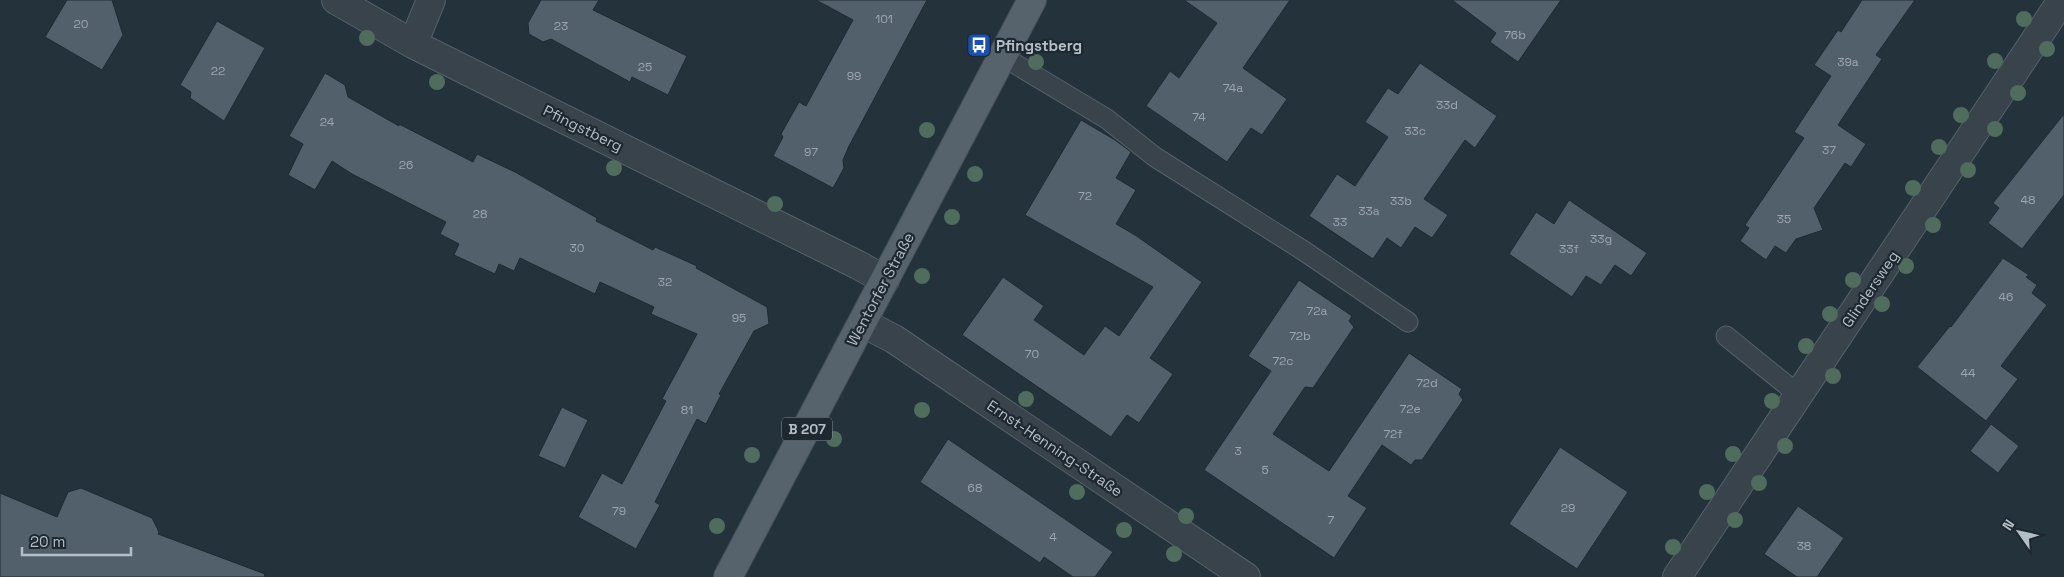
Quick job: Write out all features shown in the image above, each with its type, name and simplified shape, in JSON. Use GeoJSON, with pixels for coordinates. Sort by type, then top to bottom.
{"type":"FeatureCollection","features":[{"type":"Feature","properties":{"kind":"main road","name":"Wentorfer Straße"},"geometry":{"type":"LineString","coordinates":[[728,577],[1032,0]]}},
{"type":"Feature","properties":{"kind":"street","name":"Pfingstberg"},"geometry":{"type":"LineString","coordinates":[[336,0],[413,44],[885,280]]}},
{"type":"Feature","properties":{"kind":"street"},"geometry":{"type":"LineString","coordinates":[[413,44],[431,0]]}},
{"type":"Feature","properties":{"kind":"street","name":"Glindersweg"},"geometry":{"type":"LineString","coordinates":[[1677,577],[2062,0]]}},
{"type":"Feature","properties":{"kind":"street","name":"Ernst-Henning-Straße"},"geometry":{"type":"LineString","coordinates":[[863,323],[894,340],[1246,577]]}},
{"type":"Feature","properties":{"kind":"lane"},"geometry":{"type":"LineString","coordinates":[[1002,56],[1107,119],[1171,168],[1304,250],[1408,322]]}},
{"type":"Feature","properties":{"kind":"lane"},"geometry":{"type":"LineString","coordinates":[[1726,336],[1799,395]]}},
{"type":"Feature","properties":{"kind":"building"},"geometry":{"type":"Polygon","coordinates":[[[67,0],[112,0],[123,35],[102,70],[45,37],[67,0]]]}},
{"type":"Feature","properties":{"kind":"building"},"geometry":{"type":"Polygon","coordinates":[[[541,0],[599,0],[593,10],[687,56],[668,95],[632,77],[630,82],[551,39],[543,42],[529,34],[528,23],[541,0]]]}},
{"type":"Feature","properties":{"kind":"building"},"geometry":{"type":"Polygon","coordinates":[[[816,0],[927,0],[849,146],[843,160],[844,168],[833,188],[773,156],[783,137],[781,134],[799,102],[806,106],[853,20],[816,0]]]}},
{"type":"Feature","properties":{"kind":"building"},"geometry":{"type":"Polygon","coordinates":[[[1184,0],[1290,0],[1243,68],[1287,99],[1262,135],[1251,128],[1227,162],[1146,106],[1170,71],[1179,78],[1217,23],[1184,0]]]}},
{"type":"Feature","properties":{"kind":"building"},"geometry":{"type":"Polygon","coordinates":[[[1452,0],[1561,0],[1518,62],[1490,42],[1496,33],[1452,0]]]}},
{"type":"Feature","properties":{"kind":"building"},"geometry":{"type":"Polygon","coordinates":[[[1862,0],[1915,0],[1876,55],[1882,59],[1838,125],[1866,144],[1851,167],[1845,163],[1814,208],[1823,230],[1796,239],[1786,253],[1775,246],[1766,260],[1740,241],[1749,228],[1745,225],[1804,138],[1794,132],[1831,76],[1814,65],[1838,30],[1841,32],[1862,0]]]}},
{"type":"Feature","properties":{"kind":"building"},"geometry":{"type":"Polygon","coordinates":[[[217,21],[265,48],[224,121],[190,98],[191,92],[180,85],[217,21]]]}},
{"type":"Feature","properties":{"kind":"building"},"geometry":{"type":"Polygon","coordinates":[[[1420,63],[1497,116],[1475,148],[1465,140],[1424,199],[1448,215],[1432,238],[1415,227],[1401,248],[1387,238],[1373,259],[1309,216],[1337,174],[1355,186],[1388,137],[1365,122],[1388,88],[1398,94],[1420,63]]]}},
{"type":"Feature","properties":{"kind":"building"},"geometry":{"type":"Polygon","coordinates":[[[325,73],[345,85],[348,97],[399,126],[399,124],[473,162],[477,154],[515,172],[597,218],[596,221],[653,250],[655,247],[697,266],[696,268],[767,307],[769,324],[754,331],[719,394],[721,395],[706,424],[697,419],[655,502],[660,505],[636,549],[578,517],[602,473],[622,484],[666,401],[662,399],[697,334],[651,314],[654,307],[600,282],[595,294],[520,258],[514,271],[499,264],[495,274],[454,255],[459,244],[440,234],[446,222],[352,174],[332,161],[315,190],[288,175],[303,144],[289,136],[325,73]]]}},
{"type":"Feature","properties":{"kind":"building"},"geometry":{"type":"Polygon","coordinates":[[[2064,114],[2064,195],[2022,249],[1988,223],[1999,208],[1993,203],[2064,114]]]}},
{"type":"Feature","properties":{"kind":"building"},"geometry":{"type":"Polygon","coordinates":[[[1081,120],[1131,152],[1116,178],[1136,190],[1116,224],[1135,235],[1202,282],[1150,358],[1173,374],[1139,423],[1127,415],[1111,437],[962,335],[1003,277],[1044,306],[1034,320],[1084,355],[1105,326],[1119,336],[1153,287],[1025,215],[1081,120]]]}},
{"type":"Feature","properties":{"kind":"building"},"geometry":{"type":"Polygon","coordinates":[[[1569,200],[1647,253],[1631,276],[1615,265],[1601,285],[1586,276],[1572,297],[1509,254],[1536,212],[1554,224],[1569,200]]]}},
{"type":"Feature","properties":{"kind":"building"},"geometry":{"type":"Polygon","coordinates":[[[2003,258],[2029,275],[2026,277],[2037,285],[2032,293],[2047,305],[2001,366],[2018,379],[1986,421],[1917,367],[1951,327],[2003,258]]]}},
{"type":"Feature","properties":{"kind":"building"},"geometry":{"type":"Polygon","coordinates":[[[1299,280],[1352,316],[1349,321],[1354,327],[1313,388],[1305,387],[1273,434],[1329,471],[1409,353],[1462,389],[1459,394],[1463,400],[1422,460],[1415,460],[1411,465],[1382,445],[1348,496],[1367,508],[1334,558],[1204,470],[1271,371],[1248,356],[1299,280]]]}},
{"type":"Feature","properties":{"kind":"building"},"geometry":{"type":"Polygon","coordinates":[[[562,407],[588,420],[565,468],[538,456],[562,407]]]}},
{"type":"Feature","properties":{"kind":"building"},"geometry":{"type":"Polygon","coordinates":[[[1991,424],[2019,446],[1998,473],[1970,451],[1991,424]]]}},
{"type":"Feature","properties":{"kind":"building"},"geometry":{"type":"Polygon","coordinates":[[[948,439],[1113,552],[1095,577],[1073,577],[1044,557],[1040,563],[920,482],[948,439]]]}},
{"type":"Feature","properties":{"kind":"building"},"geometry":{"type":"Polygon","coordinates":[[[1560,447],[1628,492],[1577,569],[1509,524],[1560,447]]]}},
{"type":"Feature","properties":{"kind":"building"},"geometry":{"type":"Polygon","coordinates":[[[81,488],[152,518],[159,532],[158,534],[265,574],[264,577],[0,577],[0,493],[57,517],[68,492],[81,488]]]}},
{"type":"Feature","properties":{"kind":"building"},"geometry":{"type":"Polygon","coordinates":[[[1798,506],[1844,538],[1817,577],[1797,577],[1764,554],[1798,506]]]}},
{"type":"Feature","properties":{"kind":"place","name":"Pfingstberg"},"geometry":{"type":"Point","coordinates":[979,45]}}]}
